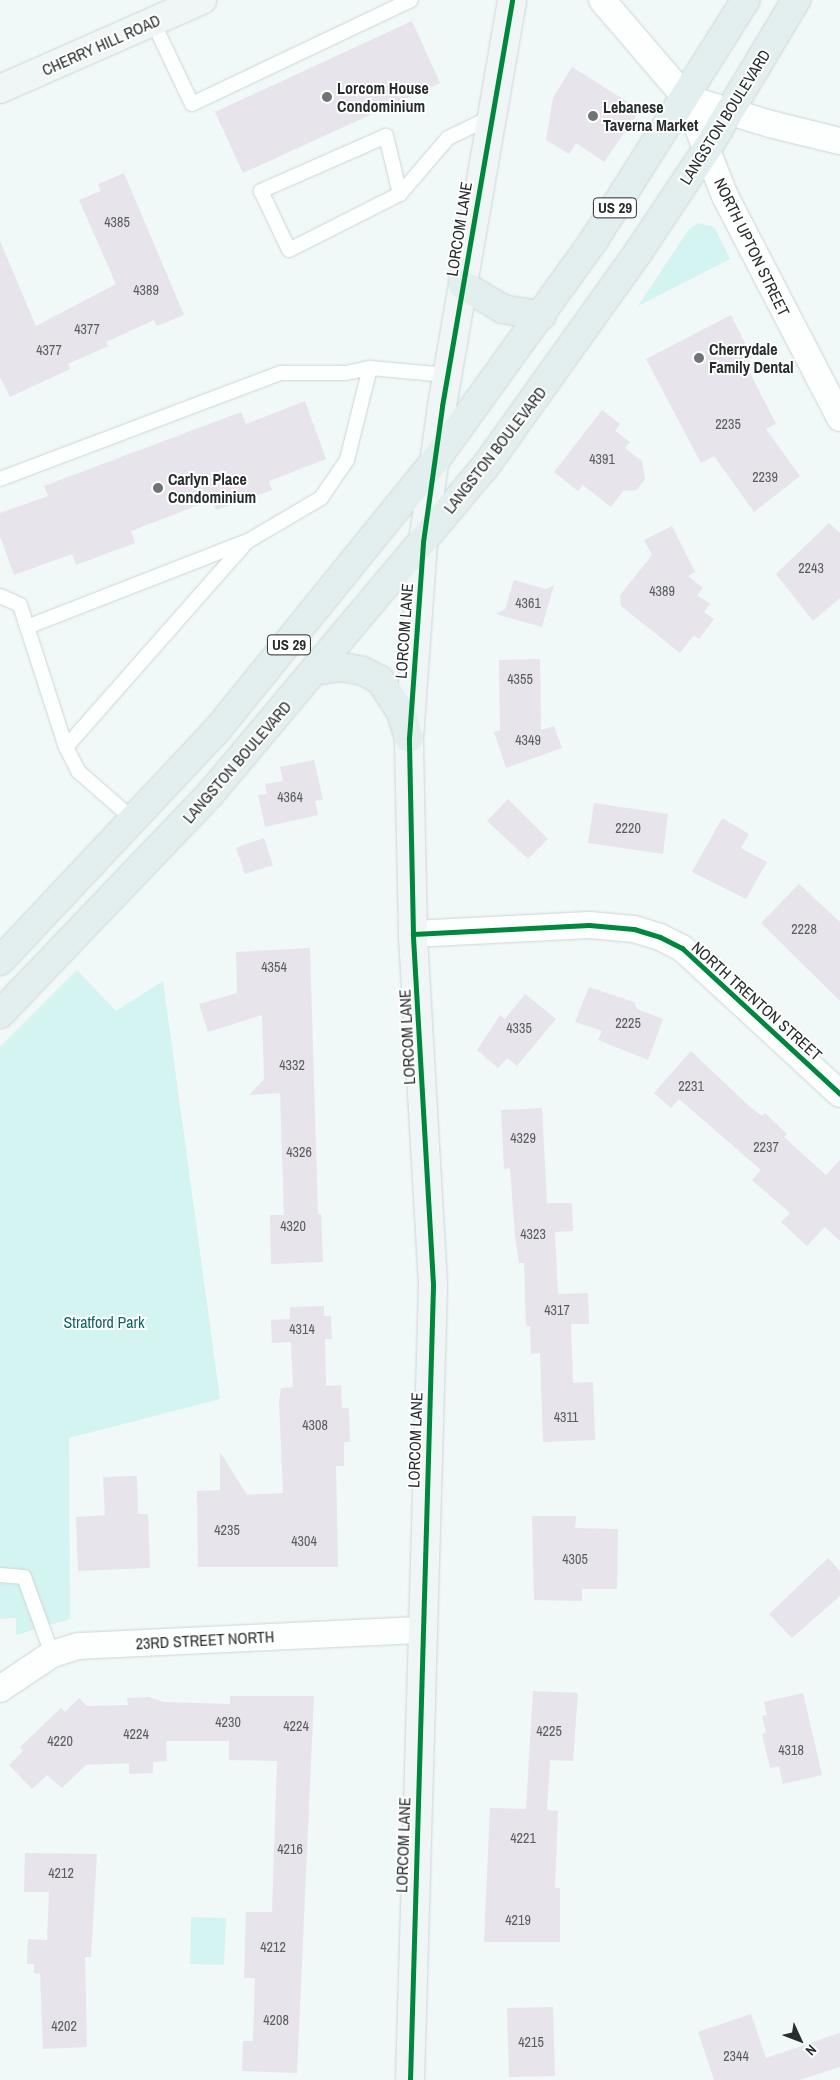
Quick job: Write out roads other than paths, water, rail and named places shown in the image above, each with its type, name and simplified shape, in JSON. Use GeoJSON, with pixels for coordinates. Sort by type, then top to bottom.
{"type":"FeatureCollection","features":[{"type":"Feature","properties":{"kind":"main road","name":"US 29"},"geometry":{"type":"LineString","coordinates":[[0,961],[135,821],[266,672],[434,462],[541,316],[686,98],[746,0]]}},
{"type":"Feature","properties":{"kind":"main road","name":"LANGSTON BOULEVARD"},"geometry":{"type":"LineString","coordinates":[[0,1014],[163,846],[318,670],[423,542],[554,373],[707,149],[796,0]]}},
{"type":"Feature","properties":{"kind":"main road"},"geometry":{"type":"LineString","coordinates":[[463,285],[503,309],[541,316]]}},
{"type":"Feature","properties":{"kind":"main road"},"geometry":{"type":"LineString","coordinates":[[318,670],[341,667],[364,671],[380,680],[395,699],[409,738]]}},
{"type":"Feature","properties":{"kind":"main road"},"geometry":{"type":"LineString","coordinates":[[135,821],[163,846]]}},
{"type":"Feature","properties":{"kind":"street","name":"CHERRY HILL ROAD"},"geometry":{"type":"LineString","coordinates":[[0,90],[202,0]]}},
{"type":"Feature","properties":{"kind":"street","name":"LORCOM LANE"},"geometry":{"type":"LineString","coordinates":[[410,2080],[433,1284],[413,934],[409,738],[423,542],[434,462],[512,0]]}},
{"type":"Feature","properties":{"kind":"street"},"geometry":{"type":"LineString","coordinates":[[602,0],[686,98],[730,112],[840,140]]}},
{"type":"Feature","properties":{"kind":"street","name":"NORTH UPTON STREET"},"geometry":{"type":"LineString","coordinates":[[686,98],[725,196],[840,418]]}},
{"type":"Feature","properties":{"kind":"street","name":"NORTH TRENTON STREET"},"geometry":{"type":"LineString","coordinates":[[413,934],[589,925],[634,929],[660,937],[682,948],[840,1094]]}},
{"type":"Feature","properties":{"kind":"street","name":"23RD STREET NORTH"},"geometry":{"type":"LineString","coordinates":[[0,1689],[52,1654],[79,1646],[422,1630]]}},
{"type":"Feature","properties":{"kind":"lane"},"geometry":{"type":"LineString","coordinates":[[152,22],[192,104],[410,0]]}},
{"type":"Feature","properties":{"kind":"lane"},"geometry":{"type":"LineString","coordinates":[[400,194],[386,136],[261,191],[288,250],[400,194],[448,138],[491,117]]}},
{"type":"Feature","properties":{"kind":"lane"},"geometry":{"type":"LineString","coordinates":[[27,626],[248,541],[321,498],[346,460],[370,368]]}},
{"type":"Feature","properties":{"kind":"lane"},"geometry":{"type":"LineString","coordinates":[[0,479],[280,373],[346,373],[370,368],[448,375]]}},
{"type":"Feature","properties":{"kind":"lane"},"geometry":{"type":"LineString","coordinates":[[66,747],[248,541]]}},
{"type":"Feature","properties":{"kind":"lane"},"geometry":{"type":"LineString","coordinates":[[0,596],[20,605],[66,747],[79,772],[135,821]]}},
{"type":"Feature","properties":{"kind":"lane"},"geometry":{"type":"LineString","coordinates":[[0,1575],[24,1578],[52,1654]]}},
{"type":"Feature","properties":{"kind":"place","name":"Lorcom House Condominium"},"geometry":{"type":"Point","coordinates":[327,97]}},
{"type":"Feature","properties":{"kind":"place","name":"Lebanese Taverna Market"},"geometry":{"type":"Point","coordinates":[593,116]}},
{"type":"Feature","properties":{"kind":"place","name":"Cherrydale Family Dental"},"geometry":{"type":"Point","coordinates":[699,358]}},
{"type":"Feature","properties":{"kind":"place","name":"Carlyn Place Condominium"},"geometry":{"type":"Point","coordinates":[158,488]}},
{"type":"Feature","properties":{"kind":"park label","name":"Stratford Park"},"geometry":{"type":"Point","coordinates":[104,1322]}}]}
